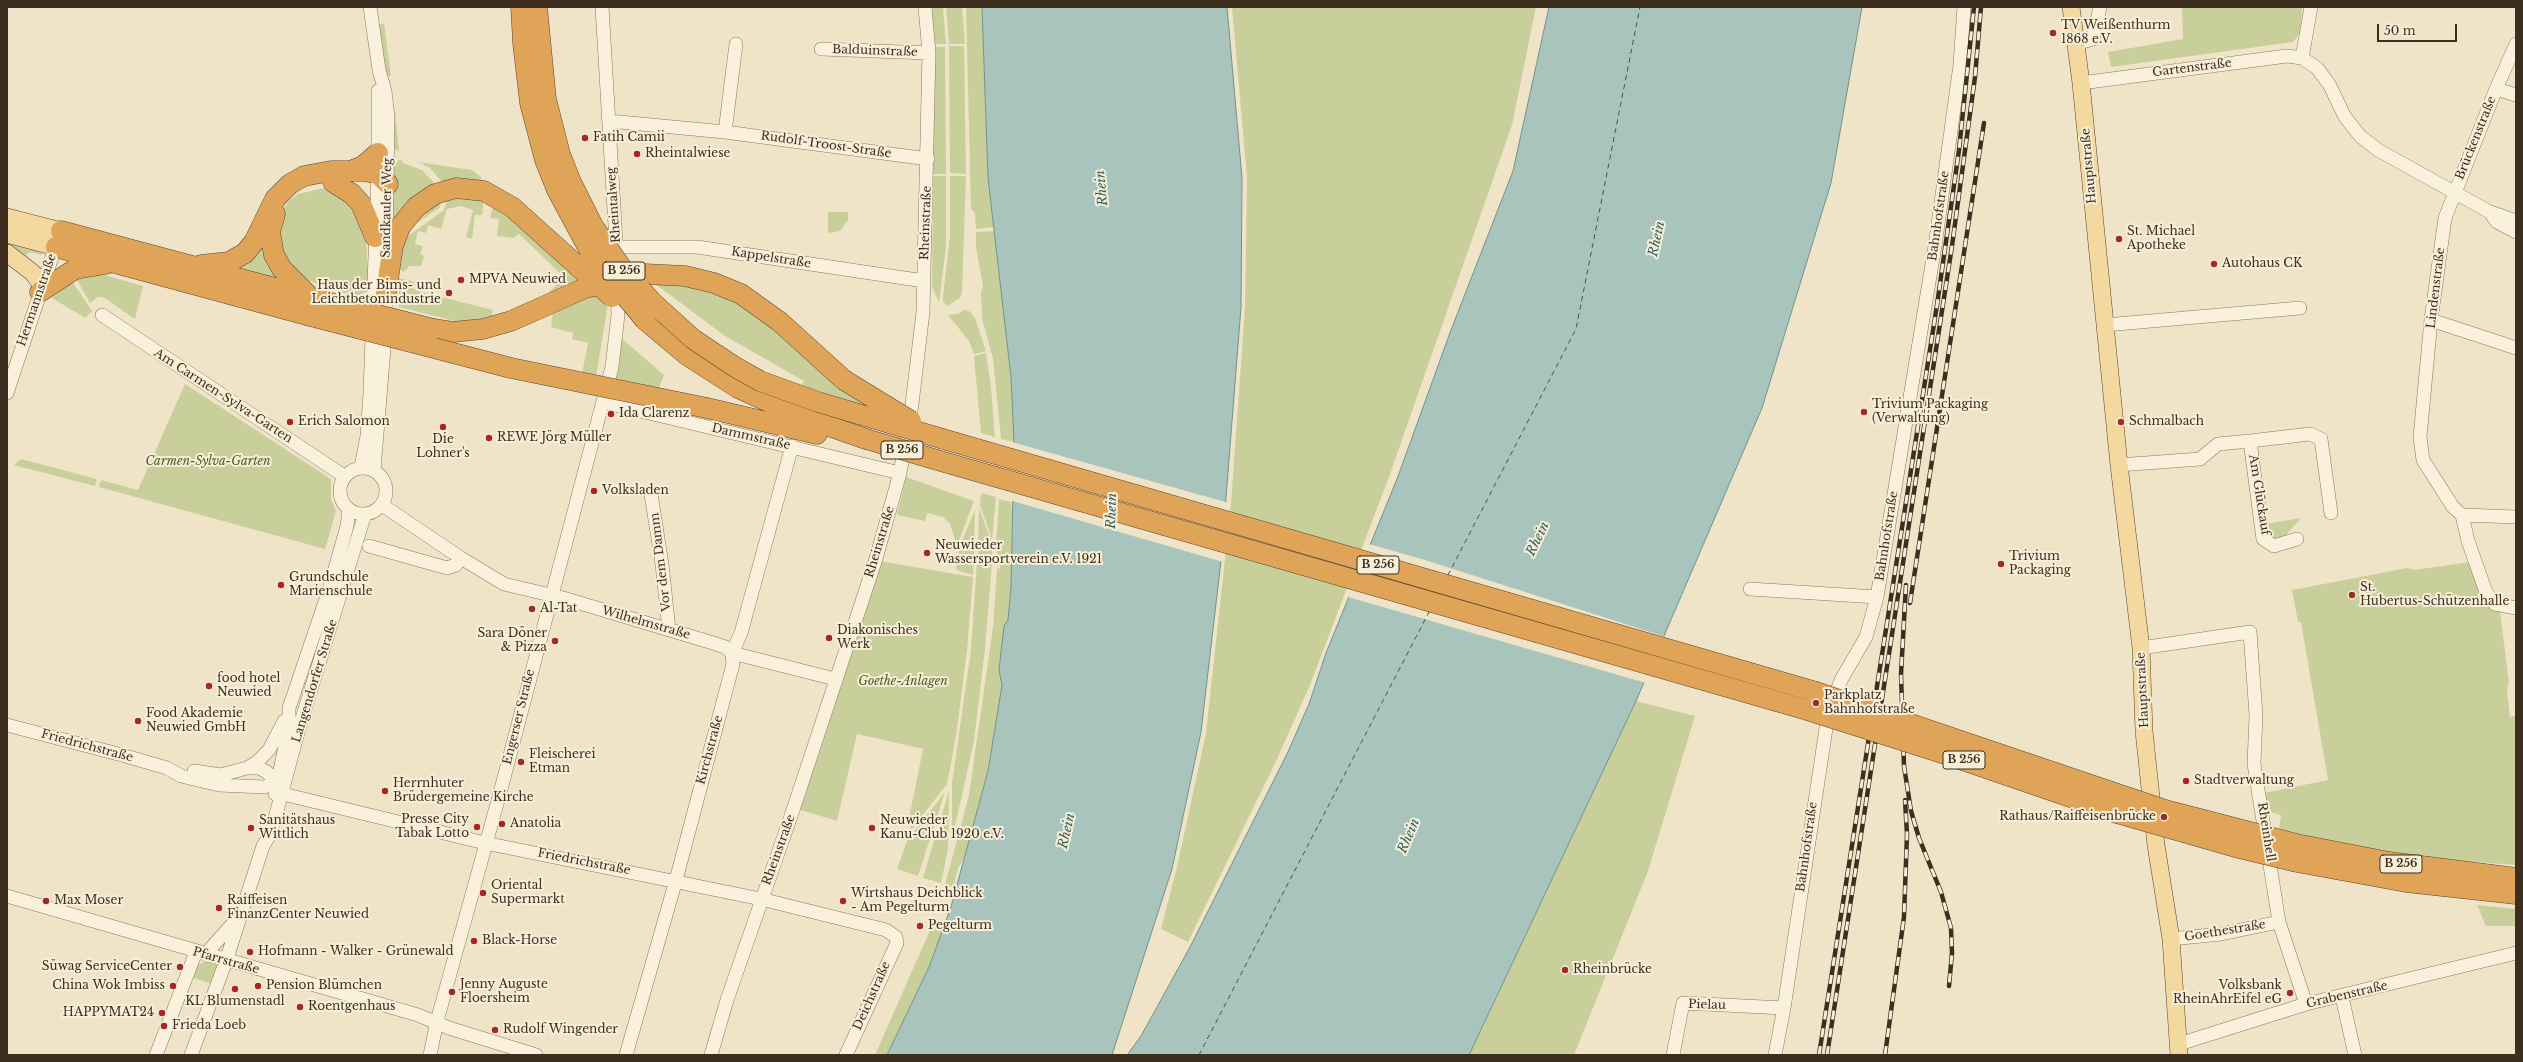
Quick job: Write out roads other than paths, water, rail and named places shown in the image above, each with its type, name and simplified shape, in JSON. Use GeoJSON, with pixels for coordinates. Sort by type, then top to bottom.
{"type":"FeatureCollection","features":[{"type":"Feature","properties":{"kind":"highway","name":"B 256"},"geometry":{"type":"LineString","coordinates":[[521,7],[522,43],[530,103],[543,153],[554,184],[567,212],[594,257],[645,320],[688,356],[738,388],[795,414],[866,439],[1814,713],[1942,753],[2120,814],[2235,847],[2377,877],[2511,886]]}},
{"type":"Feature","properties":{"kind":"highway","name":"B 256"},"geometry":{"type":"LineString","coordinates":[[537,7],[546,99],[560,154],[571,182],[593,226],[621,267],[644,293],[693,339],[735,367],[760,381],[818,402],[943,439],[1776,679],[2165,810],[2229,828],[2511,886]]}},
{"type":"Feature","properties":{"kind":"highway"},"geometry":{"type":"LineString","coordinates":[[188,266],[229,262],[246,253],[254,242],[275,199],[296,180],[312,174],[341,176],[363,166],[378,153]]}},
{"type":"Feature","properties":{"kind":"highway"},"geometry":{"type":"LineString","coordinates":[[309,307],[278,262],[271,240],[271,224],[281,204],[297,188],[341,176],[369,172],[381,181]]}},
{"type":"Feature","properties":{"kind":"highway"},"geometry":{"type":"LineString","coordinates":[[341,176],[352,194],[361,204],[375,237]]}},
{"type":"Feature","properties":{"kind":"highway"},"geometry":{"type":"LineString","coordinates":[[386,293],[394,246],[400,226],[422,202],[441,192],[466,188],[490,194],[512,207],[611,296],[645,320]]}},
{"type":"Feature","properties":{"kind":"highway"},"geometry":{"type":"LineString","coordinates":[[58,239],[116,263],[309,307],[433,329],[463,332],[483,330],[511,321],[585,288],[623,278],[657,274],[700,280],[728,289],[753,302],[780,322],[844,380],[888,408],[943,439]]}},
{"type":"Feature","properties":{"kind":"highway"},"geometry":{"type":"LineString","coordinates":[[58,239],[188,266],[309,307],[511,368],[727,412],[827,436],[866,439]]}},
{"type":"Feature","properties":{"kind":"highway"},"geometry":{"type":"LineString","coordinates":[[41,289],[75,269],[116,263]]}},
{"type":"Feature","properties":{"kind":"main road","name":"Hauptstraße"},"geometry":{"type":"LineString","coordinates":[[2071,7],[2075,44],[2082,83],[2118,465],[2141,648],[2144,731],[2156,845],[2171,939],[2179,1050]]}},
{"type":"Feature","properties":{"kind":"main road"},"geometry":{"type":"LineString","coordinates":[[7,217],[58,239]]}},
{"type":"Feature","properties":{"kind":"main road"},"geometry":{"type":"LineString","coordinates":[[7,234],[58,239]]}},
{"type":"Feature","properties":{"kind":"main road"},"geometry":{"type":"LineString","coordinates":[[7,252],[33,273],[41,289]]}},
{"type":"Feature","properties":{"kind":"street","name":"Sandkauler Weg"},"geometry":{"type":"LineString","coordinates":[[370,7],[378,70],[388,109],[375,237],[378,347]]}},
{"type":"Feature","properties":{"kind":"street","name":"Rheintalweg"},"geometry":{"type":"LineString","coordinates":[[602,7],[616,246],[618,314],[612,366],[602,402]]}},
{"type":"Feature","properties":{"kind":"street","name":"Rheinstraße"},"geometry":{"type":"LineString","coordinates":[[711,1055],[727,1000],[792,813],[835,679],[875,562],[900,473],[913,398],[924,281],[928,159],[929,53],[925,7]]}},
{"type":"Feature","properties":{"kind":"street","name":"Bahnhofstraße"},"geometry":{"type":"LineString","coordinates":[[1774,1055],[1784,1008],[1828,715],[1841,680],[1866,637],[1877,597],[1935,246],[1960,64],[1964,7]]}},
{"type":"Feature","properties":{"kind":"street"},"geometry":{"type":"LineString","coordinates":[[2075,44],[2093,39],[2100,7]]}},
{"type":"Feature","properties":{"kind":"street"},"geometry":{"type":"LineString","coordinates":[[2311,7],[2302,58],[2317,68],[2329,84],[2345,117],[2360,136],[2378,150],[2454,192]]}},
{"type":"Feature","properties":{"kind":"street"},"geometry":{"type":"LineString","coordinates":[[725,132],[736,44]]}},
{"type":"Feature","properties":{"kind":"street","name":"Brückenstraße"},"geometry":{"type":"LineString","coordinates":[[2516,44],[2454,192],[2488,211],[2516,221]]}},
{"type":"Feature","properties":{"kind":"street","name":"Balduinstraße"},"geometry":{"type":"LineString","coordinates":[[821,49],[929,53]]}},
{"type":"Feature","properties":{"kind":"street","name":"Gartenstraße"},"geometry":{"type":"LineString","coordinates":[[2082,83],[2287,56],[2302,58]]}},
{"type":"Feature","properties":{"kind":"street","name":"Sandkauler Weg"},"geometry":{"type":"LineString","coordinates":[[378,70],[378,153],[381,181],[386,293],[378,347]]}},
{"type":"Feature","properties":{"kind":"street"},"geometry":{"type":"LineString","coordinates":[[2496,89],[2516,96]]}},
{"type":"Feature","properties":{"kind":"street","name":"Rudolf-Troost-Straße"},"geometry":{"type":"LineString","coordinates":[[609,121],[725,132],[928,159]]}},
{"type":"Feature","properties":{"kind":"street","name":"Lindenstraße"},"geometry":{"type":"LineString","coordinates":[[2454,192],[2445,218],[2431,320],[2420,437],[2423,460],[2452,507],[2462,515]]}},
{"type":"Feature","properties":{"kind":"street"},"geometry":{"type":"LineString","coordinates":[[2488,211],[2497,222],[2516,232]]}},
{"type":"Feature","properties":{"kind":"street","name":"Hermannstraße"},"geometry":{"type":"LineString","coordinates":[[7,393],[58,239]]}},
{"type":"Feature","properties":{"kind":"street","name":"Kappelstraße"},"geometry":{"type":"LineString","coordinates":[[616,246],[697,247],[924,281]]}},
{"type":"Feature","properties":{"kind":"street"},"geometry":{"type":"LineString","coordinates":[[2106,325],[2300,308]]}},
{"type":"Feature","properties":{"kind":"street","name":"Am Carmen-Sylva-Garten"},"geometry":{"type":"LineString","coordinates":[[102,315],[344,476]]}},
{"type":"Feature","properties":{"kind":"street"},"geometry":{"type":"LineString","coordinates":[[2431,320],[2516,348]]}},
{"type":"Feature","properties":{"kind":"street"},"geometry":{"type":"LineString","coordinates":[[361,467],[367,436],[378,347]]}},
{"type":"Feature","properties":{"kind":"street"},"geometry":{"type":"LineString","coordinates":[[374,470],[378,347]]}},
{"type":"Feature","properties":{"kind":"street","name":"Dammstraße"},"geometry":{"type":"LineString","coordinates":[[602,402],[792,446],[900,473]]}},
{"type":"Feature","properties":{"kind":"street","name":"Engerser Straße"},"geometry":{"type":"LineString","coordinates":[[430,1055],[437,1021],[602,402]]}},
{"type":"Feature","properties":{"kind":"street","name":"Am Glückauf"},"geometry":{"type":"LineString","coordinates":[[2118,465],[2200,459],[2218,444],[2310,434],[2321,439],[2331,513]]}},
{"type":"Feature","properties":{"kind":"street","name":"Am Glückauf"},"geometry":{"type":"LineString","coordinates":[[2250,441],[2263,539],[2274,546],[2297,539]]}},
{"type":"Feature","properties":{"kind":"street","name":"Kirchstraße"},"geometry":{"type":"LineString","coordinates":[[626,1055],[676,880],[733,664],[732,654],[741,633],[792,446]]}},
{"type":"Feature","properties":{"kind":"street"},"geometry":{"type":"LineString","coordinates":[[361,467],[374,470],[383,477],[387,487],[382,505],[378,510],[365,514],[349,510],[341,498],[340,490],[344,476],[361,467]]}},
{"type":"Feature","properties":{"kind":"street","name":"Vor dem Damm"},"geometry":{"type":"LineString","coordinates":[[651,494],[662,564],[669,630]]}},
{"type":"Feature","properties":{"kind":"street","name":"Wilhelmstraße"},"geometry":{"type":"LineString","coordinates":[[382,505],[461,558],[504,584],[551,596],[725,647],[732,654],[835,679]]}},
{"type":"Feature","properties":{"kind":"street","name":"Langendorfer Straße"},"geometry":{"type":"LineString","coordinates":[[191,1055],[226,961],[263,846],[271,833],[289,727],[289,708],[329,590],[347,526],[349,510]]}},
{"type":"Feature","properties":{"kind":"street","name":"Langendorfer Straße"},"geometry":{"type":"LineString","coordinates":[[278,792],[288,775],[300,725],[365,514]]}},
{"type":"Feature","properties":{"kind":"street"},"geometry":{"type":"LineString","coordinates":[[2516,517],[2462,515],[2468,541],[2486,592],[2495,604],[2516,608]]}},
{"type":"Feature","properties":{"kind":"street"},"geometry":{"type":"LineString","coordinates":[[369,546],[448,568],[456,565],[461,558]]}},
{"type":"Feature","properties":{"kind":"street"},"geometry":{"type":"LineString","coordinates":[[1750,589],[1877,597]]}},
{"type":"Feature","properties":{"kind":"street","name":"Rheinhell"},"geometry":{"type":"LineString","coordinates":[[2141,648],[2250,632],[2256,715],[2254,764],[2279,922],[2306,1004]]}},
{"type":"Feature","properties":{"kind":"street","name":"Friedrichstraße"},"geometry":{"type":"LineString","coordinates":[[247,768],[260,759],[272,745],[289,708]]}},
{"type":"Feature","properties":{"kind":"street","name":"Friedrichstraße"},"geometry":{"type":"LineString","coordinates":[[7,725],[167,768],[181,776],[219,785],[259,787],[485,843],[762,898],[881,928],[896,936]]}},
{"type":"Feature","properties":{"kind":"street","name":"Friedrichstraße"},"geometry":{"type":"LineString","coordinates":[[167,768],[181,768],[221,775],[247,768],[262,769],[271,774],[278,792]]}},
{"type":"Feature","properties":{"kind":"street","name":"Pfarrstraße"},"geometry":{"type":"LineString","coordinates":[[7,896],[226,961],[437,1021],[449,1028],[536,1055]]}},
{"type":"Feature","properties":{"kind":"street","name":"Langendorfer Straße"},"geometry":{"type":"LineString","coordinates":[[156,1055],[202,954],[211,948],[228,932],[244,908]]}},
{"type":"Feature","properties":{"kind":"street","name":"Goethestraße"},"geometry":{"type":"LineString","coordinates":[[2171,939],[2221,934],[2279,922]]}},
{"type":"Feature","properties":{"kind":"street","name":"Deichstraße"},"geometry":{"type":"LineString","coordinates":[[846,1055],[897,943],[896,936]]}},
{"type":"Feature","properties":{"kind":"street","name":"Grabenstraße"},"geometry":{"type":"LineString","coordinates":[[2179,1050],[2306,1004],[2342,997],[2516,953]]}},
{"type":"Feature","properties":{"kind":"street"},"geometry":{"type":"LineString","coordinates":[[2342,997],[2355,1055]]}},
{"type":"Feature","properties":{"kind":"street","name":"Pielau"},"geometry":{"type":"LineString","coordinates":[[1673,1055],[1683,1003],[1784,1008]]}},
{"type":"Feature","properties":{"kind":"water","name":"Rhein"},"geometry":{"type":"Polygon","coordinates":[[[982,7],[1227,7],[1242,178],[1241,307],[1221,561],[1201,732],[1172,869],[1112,1055],[887,1055],[929,967],[951,907],[988,771],[1002,685],[999,670],[1004,626],[1008,620],[1011,587],[1014,442],[1011,377],[988,178],[982,7]]]}},
{"type":"Feature","properties":{"kind":"water","name":"Rhein"},"geometry":{"type":"Polygon","coordinates":[[[1549,7],[1862,7],[1831,183],[1762,408],[1636,701],[1469,1055],[1127,1055],[1141,1036],[1190,947],[1287,754],[1309,704],[1326,653],[1397,479],[1451,330],[1513,171],[1549,7]]]}},
{"type":"Feature","properties":{"kind":"railway"},"geometry":{"type":"LineString","coordinates":[[1819,1055],[1937,305],[1959,150],[1974,7]]}},
{"type":"Feature","properties":{"kind":"railway"},"geometry":{"type":"LineString","coordinates":[[1827,1055],[1952,246],[1975,77],[1981,7]]}},
{"type":"Feature","properties":{"kind":"railway"},"geometry":{"type":"LineString","coordinates":[[1910,603],[1984,123]]}},
{"type":"Feature","properties":{"kind":"railway"},"geometry":{"type":"LineString","coordinates":[[1906,585],[1901,674],[1904,766],[1911,811],[1919,838],[1941,892],[1951,928],[1952,953],[1949,986]]}},
{"type":"Feature","properties":{"kind":"railway"},"geometry":{"type":"LineString","coordinates":[[1885,1055],[1904,917],[1907,834],[1905,800]]}},
{"type":"Feature","properties":{"kind":"place","name":"TV Weißenthurm 1868 e.V."},"geometry":{"type":"Point","coordinates":[2053,33]}},
{"type":"Feature","properties":{"kind":"place","name":"Fatih Camii"},"geometry":{"type":"Point","coordinates":[585,138]}},
{"type":"Feature","properties":{"kind":"place","name":"Rheintalwiese"},"geometry":{"type":"Point","coordinates":[637,154]}},
{"type":"Feature","properties":{"kind":"place","name":"St. Michael Apotheke"},"geometry":{"type":"Point","coordinates":[2119,239]}},
{"type":"Feature","properties":{"kind":"place","name":"Autohaus CK"},"geometry":{"type":"Point","coordinates":[2214,264]}},
{"type":"Feature","properties":{"kind":"place","name":"MPVA Neuwied"},"geometry":{"type":"Point","coordinates":[461,280]}},
{"type":"Feature","properties":{"kind":"place","name":"Haus der Bims- und Leichtbetonindustrie"},"geometry":{"type":"Point","coordinates":[449,293]}},
{"type":"Feature","properties":{"kind":"place","name":"Trivium Packaging (Verwaltung)"},"geometry":{"type":"Point","coordinates":[1864,412]}},
{"type":"Feature","properties":{"kind":"place","name":"Ida Clarenz"},"geometry":{"type":"Point","coordinates":[611,414]}},
{"type":"Feature","properties":{"kind":"place","name":"Erich Salomon"},"geometry":{"type":"Point","coordinates":[290,422]}},
{"type":"Feature","properties":{"kind":"place","name":"Schmalbach"},"geometry":{"type":"Point","coordinates":[2121,422]}},
{"type":"Feature","properties":{"kind":"place","name":"Die Lohner's"},"geometry":{"type":"Point","coordinates":[443,427]}},
{"type":"Feature","properties":{"kind":"place","name":"REWE Jörg Müller"},"geometry":{"type":"Point","coordinates":[489,438]}},
{"type":"Feature","properties":{"kind":"place","name":"Volksladen"},"geometry":{"type":"Point","coordinates":[594,491]}},
{"type":"Feature","properties":{"kind":"place","name":"Neuwieder Wassersportverein e.V. 1921"},"geometry":{"type":"Point","coordinates":[927,553]}},
{"type":"Feature","properties":{"kind":"place","name":"Trivium Packaging"},"geometry":{"type":"Point","coordinates":[2001,564]}},
{"type":"Feature","properties":{"kind":"place","name":"Grundschule Marienschule"},"geometry":{"type":"Point","coordinates":[281,585]}},
{"type":"Feature","properties":{"kind":"place","name":"St. Hubertus-Schützenhalle"},"geometry":{"type":"Point","coordinates":[2352,595]}},
{"type":"Feature","properties":{"kind":"place","name":"Al-Tat"},"geometry":{"type":"Point","coordinates":[532,609]}},
{"type":"Feature","properties":{"kind":"place","name":"Diakonisches Werk"},"geometry":{"type":"Point","coordinates":[829,638]}},
{"type":"Feature","properties":{"kind":"place","name":"Sara Döner & Pizza"},"geometry":{"type":"Point","coordinates":[555,641]}},
{"type":"Feature","properties":{"kind":"place","name":"food hotel Neuwied"},"geometry":{"type":"Point","coordinates":[209,686]}},
{"type":"Feature","properties":{"kind":"place","name":"Parkplatz Bahnhofstraße"},"geometry":{"type":"Point","coordinates":[1816,703]}},
{"type":"Feature","properties":{"kind":"place","name":"Food Akademie Neuwied GmbH"},"geometry":{"type":"Point","coordinates":[138,721]}},
{"type":"Feature","properties":{"kind":"place","name":"Fleischerei Etman"},"geometry":{"type":"Point","coordinates":[521,762]}},
{"type":"Feature","properties":{"kind":"place","name":"Stadtverwaltung"},"geometry":{"type":"Point","coordinates":[2186,781]}},
{"type":"Feature","properties":{"kind":"place","name":"Herrnhuter Brüdergemeine Kirche"},"geometry":{"type":"Point","coordinates":[385,791]}},
{"type":"Feature","properties":{"kind":"place","name":"Rathaus/Raiffeisenbrücke"},"geometry":{"type":"Point","coordinates":[2164,817]}},
{"type":"Feature","properties":{"kind":"place","name":"Anatolia"},"geometry":{"type":"Point","coordinates":[502,824]}},
{"type":"Feature","properties":{"kind":"place","name":"Presse City Tabak Lotto"},"geometry":{"type":"Point","coordinates":[477,827]}},
{"type":"Feature","properties":{"kind":"place","name":"Sanitätshaus Wittlich"},"geometry":{"type":"Point","coordinates":[251,828]}},
{"type":"Feature","properties":{"kind":"place","name":"Neuwieder Kanu-Club 1920 e.V."},"geometry":{"type":"Point","coordinates":[872,828]}},
{"type":"Feature","properties":{"kind":"place","name":"Oriental Supermarkt"},"geometry":{"type":"Point","coordinates":[483,893]}},
{"type":"Feature","properties":{"kind":"place","name":"Max Moser"},"geometry":{"type":"Point","coordinates":[46,901]}},
{"type":"Feature","properties":{"kind":"place","name":"Wirtshaus Deichblick - Am Pegelturm"},"geometry":{"type":"Point","coordinates":[843,901]}},
{"type":"Feature","properties":{"kind":"place","name":"Raiffeisen FinanzCenter Neuwied"},"geometry":{"type":"Point","coordinates":[219,908]}},
{"type":"Feature","properties":{"kind":"place","name":"Pegelturm"},"geometry":{"type":"Point","coordinates":[920,926]}},
{"type":"Feature","properties":{"kind":"place","name":"Black-Horse"},"geometry":{"type":"Point","coordinates":[474,941]}},
{"type":"Feature","properties":{"kind":"place","name":"Hofmann - Walker - Grünewald"},"geometry":{"type":"Point","coordinates":[250,952]}},
{"type":"Feature","properties":{"kind":"place","name":"Süwag ServiceCenter"},"geometry":{"type":"Point","coordinates":[180,967]}},
{"type":"Feature","properties":{"kind":"place","name":"Rheinbrücke"},"geometry":{"type":"Point","coordinates":[1565,970]}},
{"type":"Feature","properties":{"kind":"place","name":"China Wok Imbiss"},"geometry":{"type":"Point","coordinates":[173,986]}},
{"type":"Feature","properties":{"kind":"place","name":"Pension Blümchen"},"geometry":{"type":"Point","coordinates":[258,986]}},
{"type":"Feature","properties":{"kind":"place","name":"KL Blumenstadl"},"geometry":{"type":"Point","coordinates":[235,989]}},
{"type":"Feature","properties":{"kind":"place","name":"Jenny Auguste Floersheim"},"geometry":{"type":"Point","coordinates":[452,992]}},
{"type":"Feature","properties":{"kind":"place","name":"Volksbank RheinAhrEifel eG"},"geometry":{"type":"Point","coordinates":[2290,993]}},
{"type":"Feature","properties":{"kind":"place","name":"Roentgenhaus"},"geometry":{"type":"Point","coordinates":[300,1007]}},
{"type":"Feature","properties":{"kind":"place","name":"HAPPYMAT24"},"geometry":{"type":"Point","coordinates":[162,1013]}},
{"type":"Feature","properties":{"kind":"place","name":"Frieda Loeb"},"geometry":{"type":"Point","coordinates":[164,1026]}},
{"type":"Feature","properties":{"kind":"place","name":"Rudolf Wingender"},"geometry":{"type":"Point","coordinates":[495,1030]}},
{"type":"Feature","properties":{"kind":"park label","name":"Carmen-Sylva-Garten"},"geometry":{"type":"Point","coordinates":[208,462]}},
{"type":"Feature","properties":{"kind":"park label","name":"Goethe-Anlagen"},"geometry":{"type":"Point","coordinates":[903,682]}}]}
